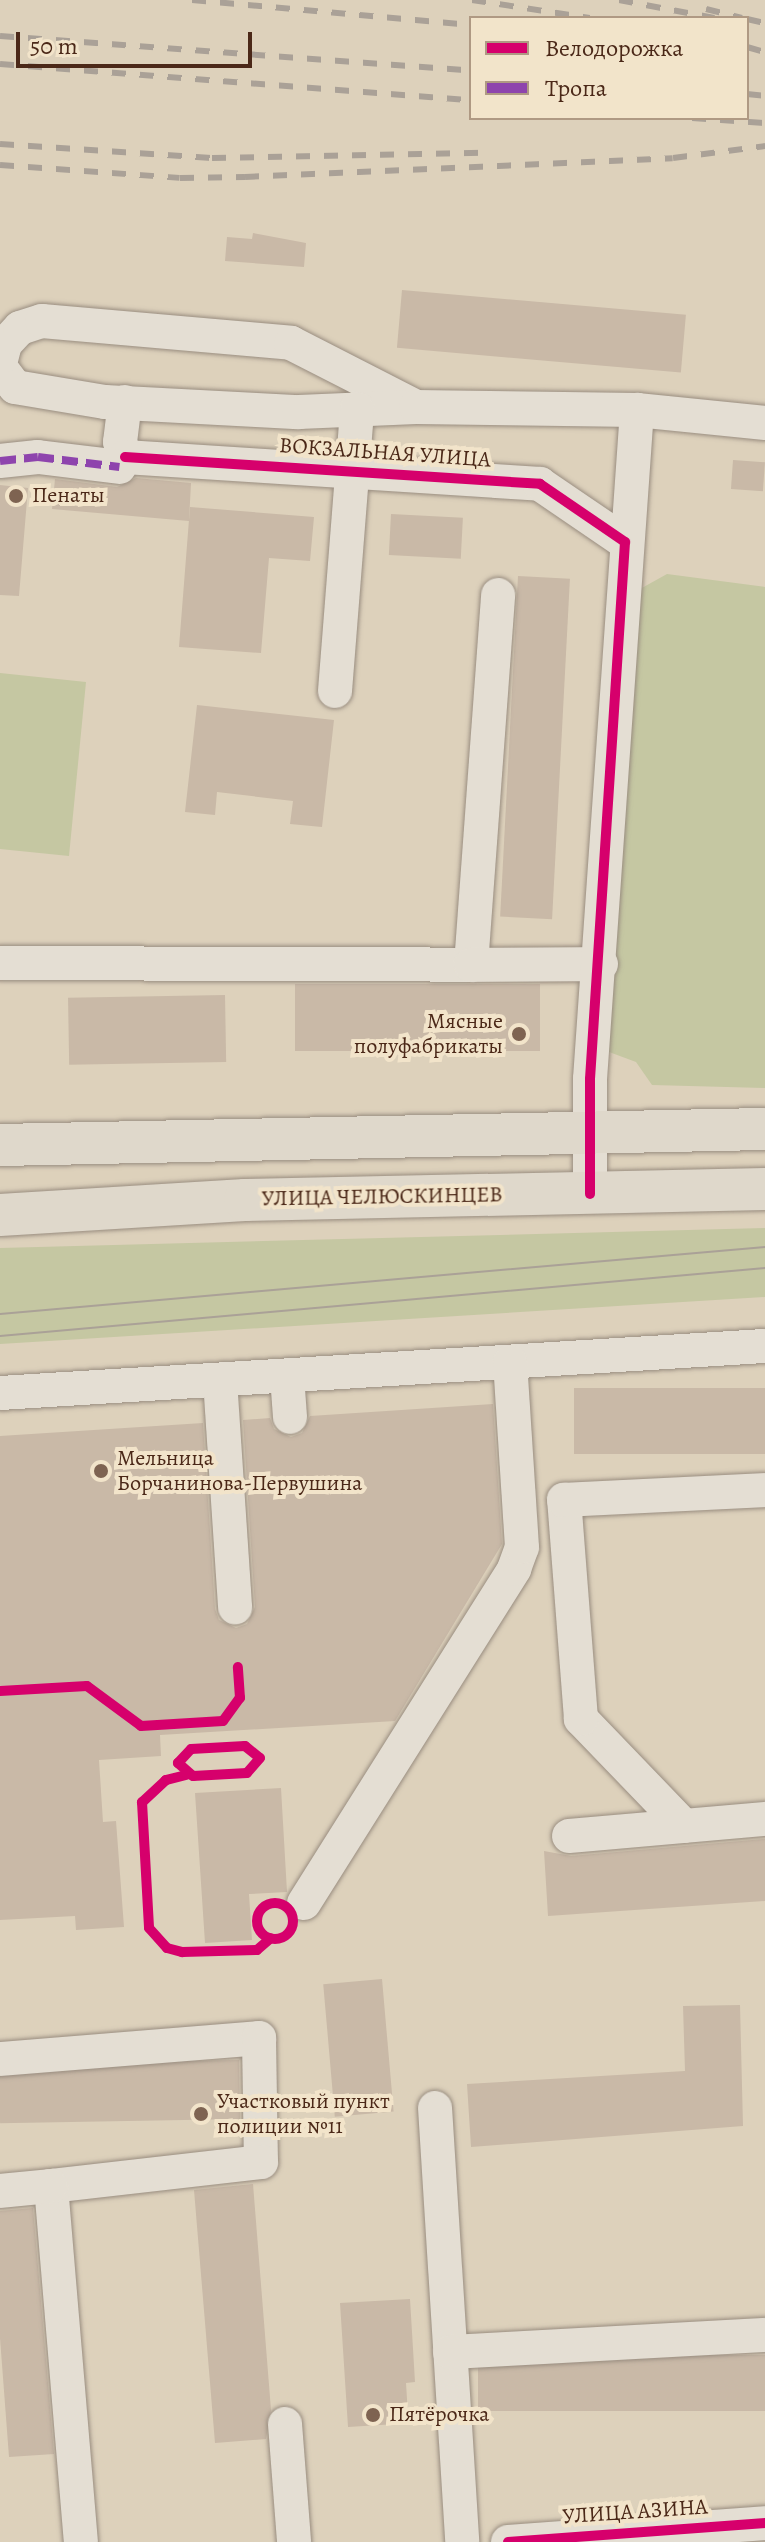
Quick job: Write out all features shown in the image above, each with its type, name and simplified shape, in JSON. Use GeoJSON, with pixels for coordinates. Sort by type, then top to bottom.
{"type":"FeatureCollection","features":[{"type":"Feature","properties":{"kind":"main road"},"geometry":{"type":"LineString","coordinates":[[0,1145],[590,1130],[765,1129]]}},
{"type":"Feature","properties":{"kind":"main road","name":"УЛИЦА ЧЕЛЮСКИНЦЕВ"},"geometry":{"type":"LineString","coordinates":[[0,1215],[245,1200],[765,1189]]}},
{"type":"Feature","properties":{"kind":"street"},"geometry":{"type":"LineString","coordinates":[[416,407],[291,343],[42,321],[20,328],[5,344],[0,365],[3,378],[15,387],[50,397],[299,412],[416,407],[637,410],[765,423]]}},
{"type":"Feature","properties":{"kind":"street"},"geometry":{"type":"LineString","coordinates":[[122,462],[120,442],[125,402]]}},
{"type":"Feature","properties":{"kind":"street"},"geometry":{"type":"LineString","coordinates":[[335,691],[357,409]]}},
{"type":"Feature","properties":{"kind":"street"},"geometry":{"type":"LineString","coordinates":[[590,1194],[590,1130],[625,542],[637,410]]}},
{"type":"Feature","properties":{"kind":"street","name":"ВОКЗАЛЬНАЯ УЛИЦА"},"geometry":{"type":"LineString","coordinates":[[0,461],[38,457],[352,468],[540,484],[625,542]]}},
{"type":"Feature","properties":{"kind":"street"},"geometry":{"type":"LineString","coordinates":[[471,965],[498,595]]}},
{"type":"Feature","properties":{"kind":"street"},"geometry":{"type":"LineString","coordinates":[[0,963],[601,964]]}},
{"type":"Feature","properties":{"kind":"street"},"geometry":{"type":"LineString","coordinates":[[0,1393],[765,1346]]}},
{"type":"Feature","properties":{"kind":"street"},"geometry":{"type":"LineString","coordinates":[[304,1903],[514,1569],[522,1547],[510,1362]]}},
{"type":"Feature","properties":{"kind":"street"},"geometry":{"type":"LineString","coordinates":[[254,1378],[268,1419]]}},
{"type":"Feature","properties":{"kind":"street"},"geometry":{"type":"LineString","coordinates":[[235,1608],[254,1378]]}},
{"type":"Feature","properties":{"kind":"street"},"geometry":{"type":"LineString","coordinates":[[684,1826],[581,1719],[564,1500],[765,1490]]}},
{"type":"Feature","properties":{"kind":"street"},"geometry":{"type":"LineString","coordinates":[[569,1836],[765,1819]]}},
{"type":"Feature","properties":{"kind":"street"},"geometry":{"type":"LineString","coordinates":[[0,2059],[259,2038],[261,2162],[0,2191]]}},
{"type":"Feature","properties":{"kind":"street"},"geometry":{"type":"LineString","coordinates":[[435,2108],[462,2542]]}},
{"type":"Feature","properties":{"kind":"street"},"geometry":{"type":"LineString","coordinates":[[51,2186],[81,2542]]}},
{"type":"Feature","properties":{"kind":"street"},"geometry":{"type":"LineString","coordinates":[[450,2352],[765,2335]]}},
{"type":"Feature","properties":{"kind":"street"},"geometry":{"type":"LineString","coordinates":[[285,2424],[294,2542]]}},
{"type":"Feature","properties":{"kind":"street","name":"УЛИЦА АЗИНА"},"geometry":{"type":"LineString","coordinates":[[508,2542],[611,2538],[765,2523]]}},
{"type":"Feature","properties":{"kind":"green space"},"geometry":{"type":"Polygon","coordinates":[[[667,574],[765,587],[765,1088],[652,1085],[636,1062],[601,1049],[604,993],[614,981],[631,594],[667,574]]]}},
{"type":"Feature","properties":{"kind":"green space"},"geometry":{"type":"Polygon","coordinates":[[[0,673],[86,682],[69,856],[0,849],[0,673]]]}},
{"type":"Feature","properties":{"kind":"green space"},"geometry":{"type":"Polygon","coordinates":[[[765,1228],[765,1297],[0,1344],[0,1248],[765,1228]]]}},
{"type":"Feature","properties":{"kind":"building"},"geometry":{"type":"Polygon","coordinates":[[[253,233],[306,243],[304,267],[225,261],[227,237],[252,239],[253,233]]]}},
{"type":"Feature","properties":{"kind":"building"},"geometry":{"type":"Polygon","coordinates":[[[402,290],[686,315],[681,373],[397,348],[402,290]]]}},
{"type":"Feature","properties":{"kind":"building"},"geometry":{"type":"Polygon","coordinates":[[[733,460],[765,462],[763,491],[731,489],[733,460]]]}},
{"type":"Feature","properties":{"kind":"building"},"geometry":{"type":"Polygon","coordinates":[[[136,478],[191,483],[189,521],[52,509],[55,479],[117,487],[136,478]]]}},
{"type":"Feature","properties":{"kind":"building"},"geometry":{"type":"Polygon","coordinates":[[[0,485],[28,488],[19,596],[0,595],[0,485]]]}},
{"type":"Feature","properties":{"kind":"building"},"geometry":{"type":"Polygon","coordinates":[[[190,507],[314,517],[310,561],[269,558],[261,653],[179,647],[190,507]]]}},
{"type":"Feature","properties":{"kind":"building"},"geometry":{"type":"Polygon","coordinates":[[[391,514],[463,518],[461,559],[389,555],[391,514]]]}},
{"type":"Feature","properties":{"kind":"building"},"geometry":{"type":"Polygon","coordinates":[[[518,576],[570,579],[552,919],[500,917],[518,576]]]}},
{"type":"Feature","properties":{"kind":"building"},"geometry":{"type":"Polygon","coordinates":[[[197,705],[334,720],[322,827],[290,824],[293,801],[217,792],[215,815],[185,812],[197,705]]]}},
{"type":"Feature","properties":{"kind":"building"},"geometry":{"type":"Polygon","coordinates":[[[295,984],[540,984],[540,1051],[295,1051],[295,984]]]}},
{"type":"Feature","properties":{"kind":"building"},"geometry":{"type":"Polygon","coordinates":[[[225,995],[226,1062],[69,1065],[68,998],[225,995]]]}},
{"type":"Feature","properties":{"kind":"building"},"geometry":{"type":"Polygon","coordinates":[[[574,1388],[765,1388],[765,1454],[574,1454],[574,1388]]]}},
{"type":"Feature","properties":{"kind":"building"},"geometry":{"type":"Polygon","coordinates":[[[493,1404],[502,1544],[395,1721],[160,1735],[161,1756],[99,1760],[103,1822],[116,1821],[124,1927],[76,1930],[75,1916],[0,1920],[0,1436],[203,1423],[215,1609],[219,1620],[236,1628],[247,1624],[255,1607],[243,1420],[270,1418],[274,1429],[291,1437],[302,1433],[310,1416],[493,1404]]]}},
{"type":"Feature","properties":{"kind":"building"},"geometry":{"type":"Polygon","coordinates":[[[281,1788],[287,1892],[249,1894],[252,1940],[205,1943],[195,1793],[281,1788]]]}},
{"type":"Feature","properties":{"kind":"building"},"geometry":{"type":"Polygon","coordinates":[[[765,1839],[765,1901],[548,1916],[544,1851],[571,1856],[765,1839]]]}},
{"type":"Feature","properties":{"kind":"building"},"geometry":{"type":"Polygon","coordinates":[[[382,1979],[394,2111],[335,2117],[323,1984],[382,1979]]]}},
{"type":"Feature","properties":{"kind":"building"},"geometry":{"type":"Polygon","coordinates":[[[740,2005],[743,2126],[471,2147],[467,2084],[685,2071],[683,2006],[740,2005]]]}},
{"type":"Feature","properties":{"kind":"building"},"geometry":{"type":"Polygon","coordinates":[[[239,2060],[240,2119],[0,2123],[0,2064],[239,2060]]]}},
{"type":"Feature","properties":{"kind":"building"},"geometry":{"type":"Polygon","coordinates":[[[253,2184],[271,2410],[266,2439],[215,2443],[194,2190],[253,2184]]]}},
{"type":"Feature","properties":{"kind":"building"},"geometry":{"type":"Polygon","coordinates":[[[33,2208],[54,2454],[9,2457],[0,2338],[0,2211],[33,2208]]]}},
{"type":"Feature","properties":{"kind":"building"},"geometry":{"type":"Polygon","coordinates":[[[410,2299],[415,2382],[406,2383],[408,2415],[396,2416],[396,2424],[348,2427],[340,2303],[410,2299]]]}},
{"type":"Feature","properties":{"kind":"building"},"geometry":{"type":"Polygon","coordinates":[[[478,2355],[765,2355],[765,2411],[478,2411],[478,2355]]]}},
{"type":"Feature","properties":{"kind":"tram line"},"geometry":{"type":"LineString","coordinates":[[0,1314],[765,1247]]}},
{"type":"Feature","properties":{"kind":"tram line"},"geometry":{"type":"LineString","coordinates":[[0,1336],[765,1268]]}},
{"type":"Feature","properties":{"kind":"railway"},"geometry":{"type":"LineString","coordinates":[[192,0],[469,25]]}},
{"type":"Feature","properties":{"kind":"railway"},"geometry":{"type":"LineString","coordinates":[[472,0],[577,16]]}},
{"type":"Feature","properties":{"kind":"railway"},"geometry":{"type":"LineString","coordinates":[[619,0],[703,16]]}},
{"type":"Feature","properties":{"kind":"railway"},"geometry":{"type":"LineString","coordinates":[[706,9],[734,16]]}},
{"type":"Feature","properties":{"kind":"railway"},"geometry":{"type":"LineString","coordinates":[[749,19],[765,23]]}},
{"type":"Feature","properties":{"kind":"railway"},"geometry":{"type":"LineString","coordinates":[[0,36],[469,71]]}},
{"type":"Feature","properties":{"kind":"railway"},"geometry":{"type":"LineString","coordinates":[[749,48],[765,52]]}},
{"type":"Feature","properties":{"kind":"railway"},"geometry":{"type":"LineString","coordinates":[[0,64],[469,100]]}},
{"type":"Feature","properties":{"kind":"railway"},"geometry":{"type":"LineString","coordinates":[[749,94],[765,96]]}},
{"type":"Feature","properties":{"kind":"railway"},"geometry":{"type":"LineString","coordinates":[[721,120],[765,123]]}},
{"type":"Feature","properties":{"kind":"railway"},"geometry":{"type":"LineString","coordinates":[[0,144],[212,158],[483,153]]}},
{"type":"Feature","properties":{"kind":"railway"},"geometry":{"type":"LineString","coordinates":[[0,165],[180,178],[245,177],[673,158],[765,146]]}},
{"type":"Feature","properties":{"kind":"marked path"},"geometry":{"type":"LineString","coordinates":[[0,461],[38,457],[119,467]]}},
{"type":"Feature","properties":{"kind":"cycle path"},"geometry":{"type":"LineString","coordinates":[[125,457],[540,484],[625,542],[590,1079],[590,1194]]}},
{"type":"Feature","properties":{"kind":"cycle path"},"geometry":{"type":"LineString","coordinates":[[0,1691],[87,1686],[141,1726],[223,1721],[240,1698],[238,1667]]}},
{"type":"Feature","properties":{"kind":"cycle path"},"geometry":{"type":"LineString","coordinates":[[245,1746],[260,1758],[247,1773],[193,1776],[178,1763],[191,1749],[245,1746]]}},
{"type":"Feature","properties":{"kind":"cycle path"},"geometry":{"type":"LineString","coordinates":[[186,1775],[166,1780],[142,1802],[149,1928],[167,1948],[182,1952],[257,1950],[271,1938]]}},
{"type":"Feature","properties":{"kind":"cycle path"},"geometry":{"type":"LineString","coordinates":[[275,1903],[287,1909],[293,1921],[287,1933],[275,1939],[263,1933],[257,1921],[263,1909],[275,1903]]}},
{"type":"Feature","properties":{"kind":"cycle path"},"geometry":{"type":"LineString","coordinates":[[508,2542],[765,2523]]}},
{"type":"Feature","properties":{"kind":"place","name":"Пенаты"},"geometry":{"type":"Point","coordinates":[16,496]}},
{"type":"Feature","properties":{"kind":"place","name":"Мясные полуфабрикаты"},"geometry":{"type":"Point","coordinates":[519,1034]}},
{"type":"Feature","properties":{"kind":"place","name":"Мельница Борчанинова-Первушина"},"geometry":{"type":"Point","coordinates":[101,1471]}},
{"type":"Feature","properties":{"kind":"place","name":"Участковый пункт полиции №11"},"geometry":{"type":"Point","coordinates":[201,2114]}},
{"type":"Feature","properties":{"kind":"place","name":"Пятёрочка"},"geometry":{"type":"Point","coordinates":[373,2415]}}]}
